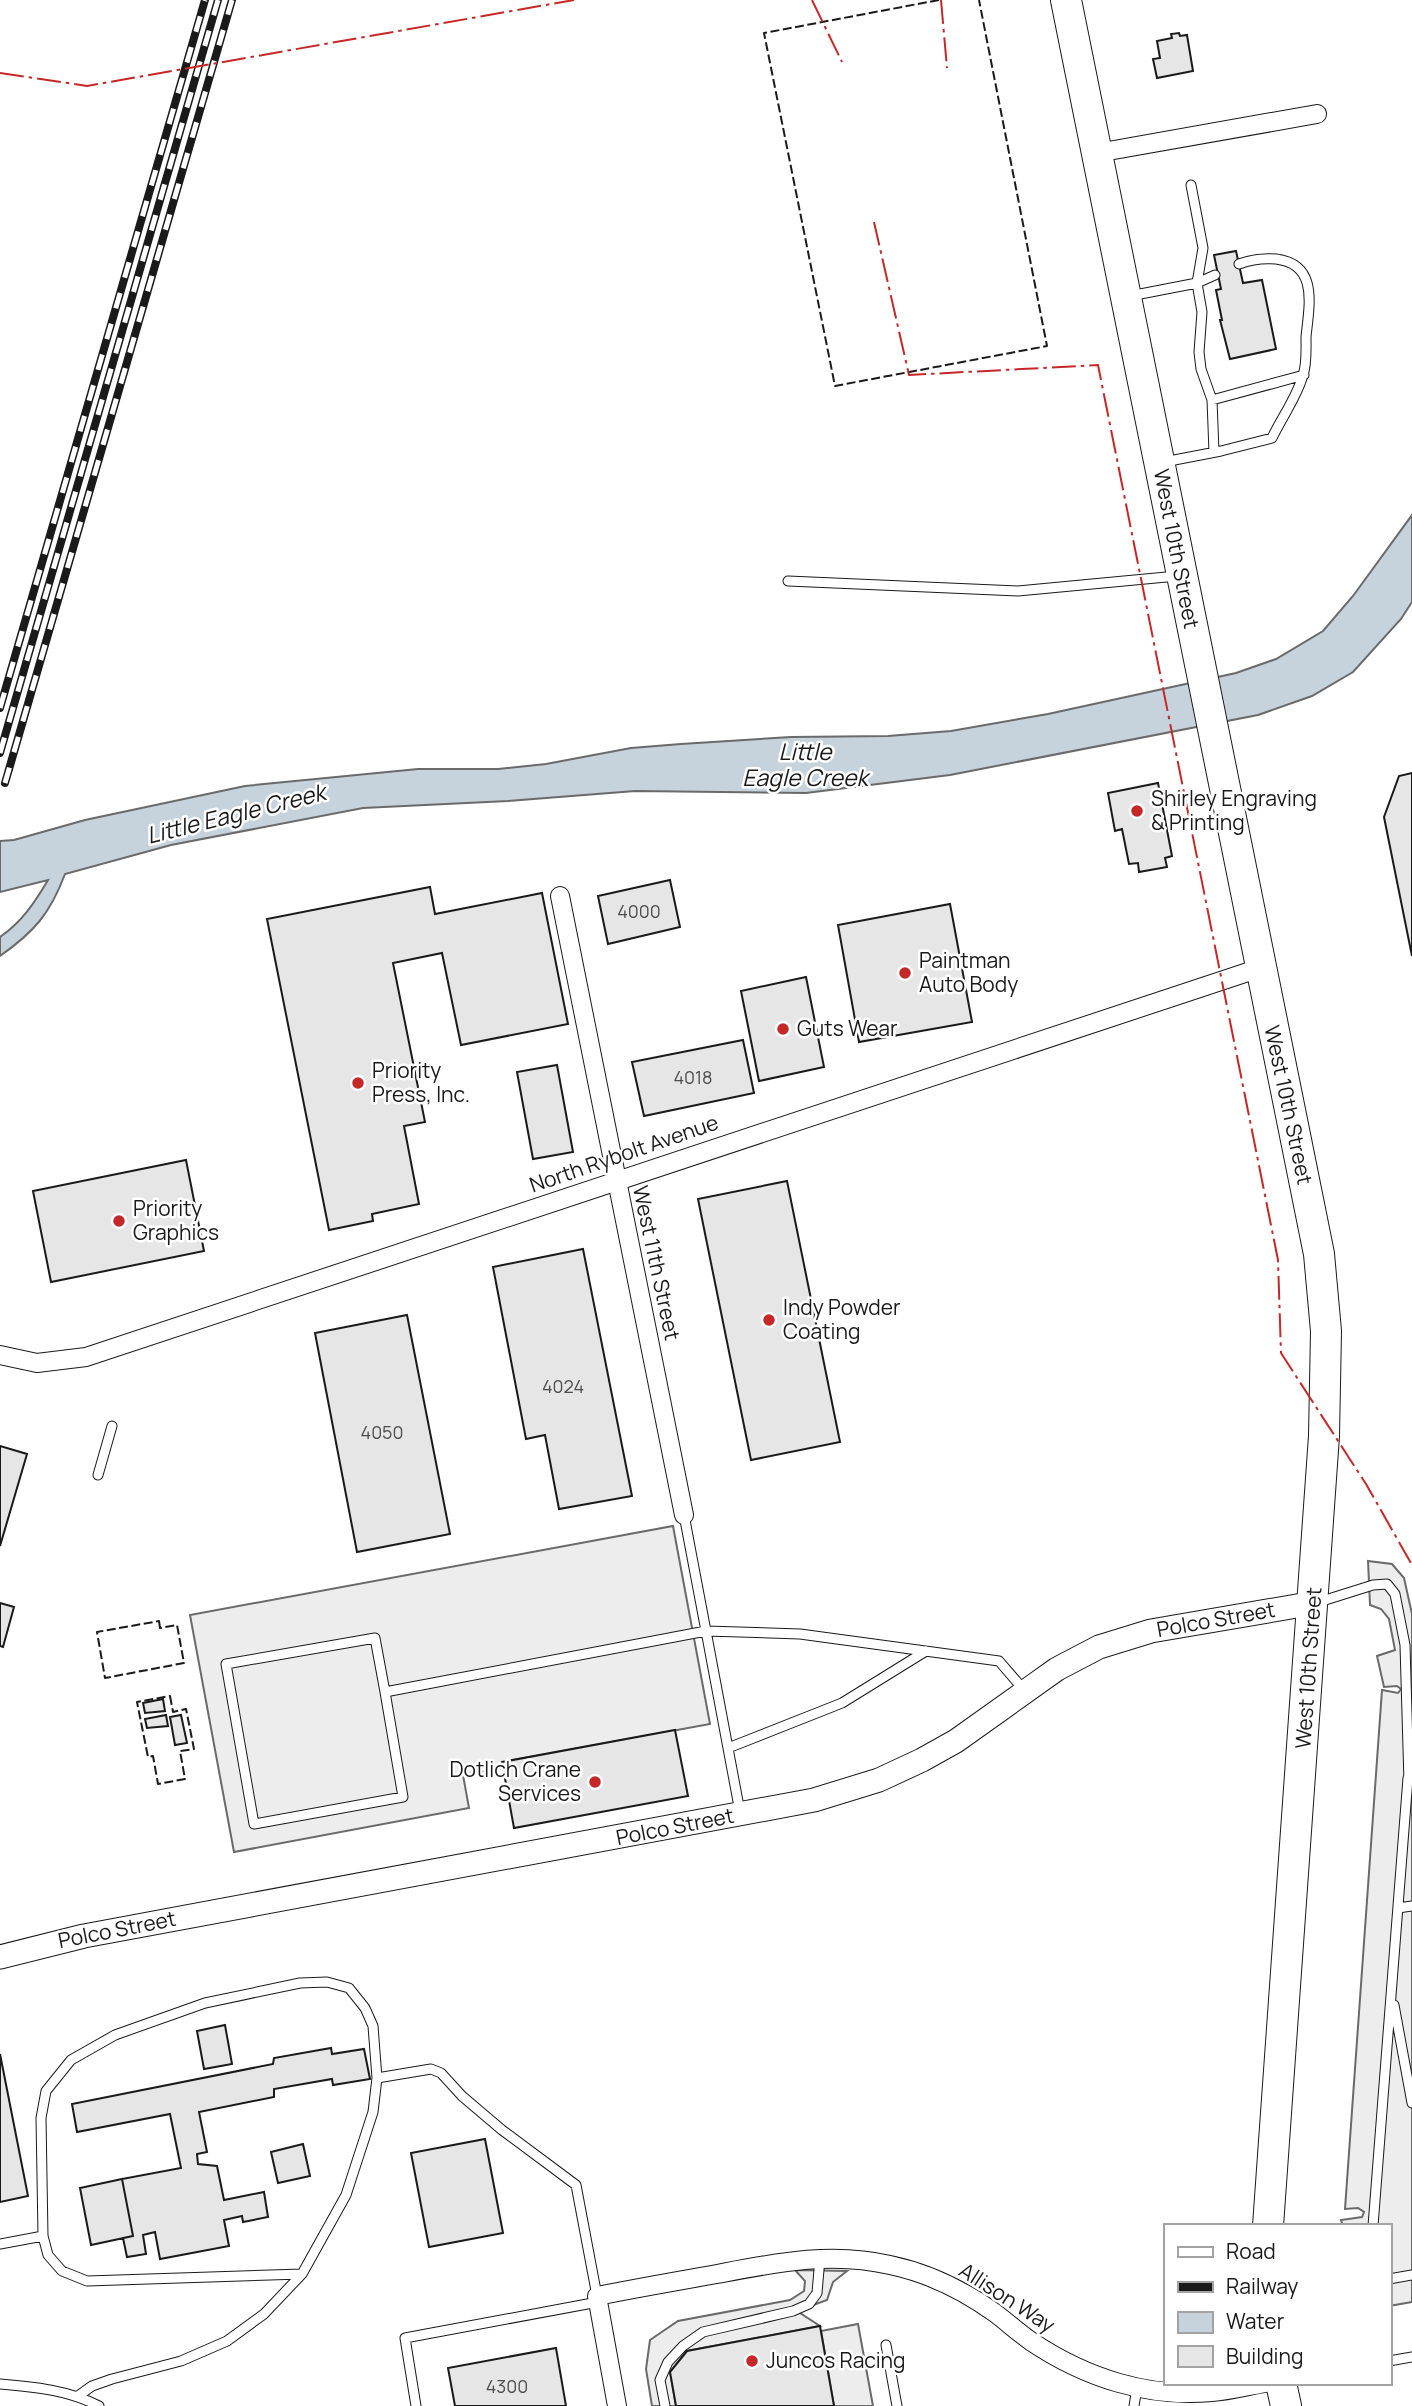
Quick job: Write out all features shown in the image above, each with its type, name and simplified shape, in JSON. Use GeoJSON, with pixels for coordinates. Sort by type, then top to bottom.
{"type":"FeatureCollection","features":[{"type":"Feature","properties":{"kind":"main road","name":"West 10th Street"},"geometry":{"type":"LineString","coordinates":[[1066,0],[1319,1254],[1326,1331],[1324,1436],[1314,1603],[1268,2224]]}},
{"type":"Feature","properties":{"kind":"main road"},"geometry":{"type":"LineString","coordinates":[[1281,2385],[1286,2406]]}},
{"type":"Feature","properties":{"kind":"street"},"geometry":{"type":"LineString","coordinates":[[1097,153],[1317,114]]}},
{"type":"Feature","properties":{"kind":"street","name":"West 11th Street"},"geometry":{"type":"LineString","coordinates":[[560,896],[684,1515]]}},
{"type":"Feature","properties":{"kind":"street","name":"North Rybolt Avenue"},"geometry":{"type":"LineString","coordinates":[[0,1355],[37,1363],[86,1357],[1260,968]]}},
{"type":"Feature","properties":{"kind":"street","name":"Polco Street"},"geometry":{"type":"LineString","coordinates":[[0,1957],[84,1936],[833,1795],[905,1769],[956,1741],[1025,1690],[1065,1665],[1117,1641],[1158,1630],[1314,1603]]}},
{"type":"Feature","properties":{"kind":"street","name":"Allison Way"},"geometry":{"type":"LineString","coordinates":[[597,2299],[774,2262],[820,2258],[888,2264],[940,2281],[982,2304],[1050,2353],[1082,2371],[1110,2381],[1151,2390],[1203,2392],[1251,2385]]}},
{"type":"Feature","properties":{"kind":"street"},"geometry":{"type":"LineString","coordinates":[[597,2299],[617,2406]]}},
{"type":"Feature","properties":{"kind":"lane"},"geometry":{"type":"LineString","coordinates":[[1191,185],[1203,248],[1197,283],[1202,312],[1199,340],[1201,369],[1212,400],[1214,452]]}},
{"type":"Feature","properties":{"kind":"lane"},"geometry":{"type":"LineString","coordinates":[[1159,463],[1272,438],[1304,375],[1309,290],[1302,270],[1294,263],[1279,259],[1259,258],[1239,264]]}},
{"type":"Feature","properties":{"kind":"lane"},"geometry":{"type":"LineString","coordinates":[[1125,297],[1197,283],[1215,275]]}},
{"type":"Feature","properties":{"kind":"lane"},"geometry":{"type":"LineString","coordinates":[[1212,400],[1304,375]]}},
{"type":"Feature","properties":{"kind":"lane"},"geometry":{"type":"LineString","coordinates":[[788,581],[1017,591],[1182,576]]}},
{"type":"Feature","properties":{"kind":"lane"},"geometry":{"type":"LineString","coordinates":[[98,1475],[112,1426]]}},
{"type":"Feature","properties":{"kind":"lane"},"geometry":{"type":"LineString","coordinates":[[684,1515],[741,1814]]}},
{"type":"Feature","properties":{"kind":"lane"},"geometry":{"type":"LineString","coordinates":[[1314,1603],[1373,1585],[1387,1584],[1395,1594],[1405,1645],[1411,1716],[1408,1778],[1373,2224]]}},
{"type":"Feature","properties":{"kind":"lane"},"geometry":{"type":"LineString","coordinates":[[385,1692],[706,1631],[800,1634],[999,1661],[1025,1690]]}},
{"type":"Feature","properties":{"kind":"lane"},"geometry":{"type":"LineString","coordinates":[[375,1638],[385,1692],[403,1797],[254,1824],[226,1664],[375,1638]]}},
{"type":"Feature","properties":{"kind":"lane"},"geometry":{"type":"LineString","coordinates":[[728,1748],[842,1703],[926,1651]]}},
{"type":"Feature","properties":{"kind":"lane"},"geometry":{"type":"LineString","coordinates":[[1408,1778],[1412,1796]]}},
{"type":"Feature","properties":{"kind":"lane"},"geometry":{"type":"LineString","coordinates":[[1398,1909],[1412,1906]]}},
{"type":"Feature","properties":{"kind":"lane"},"geometry":{"type":"LineString","coordinates":[[78,2396],[102,2382],[181,2361],[227,2341],[264,2314],[302,2274],[346,2195],[373,2112],[377,2078],[373,2026],[365,2008],[349,1988],[327,1982],[300,1983],[205,2003],[115,2035],[71,2060],[46,2091],[41,2118],[43,2236],[48,2255],[62,2271],[87,2281],[302,2274]]}},
{"type":"Feature","properties":{"kind":"lane"},"geometry":{"type":"LineString","coordinates":[[1392,1993],[1412,2103]]}},
{"type":"Feature","properties":{"kind":"lane"},"geometry":{"type":"LineString","coordinates":[[377,2078],[431,2069],[441,2073],[462,2096],[502,2130],[576,2185],[597,2299],[405,2337],[416,2406]]}},
{"type":"Feature","properties":{"kind":"lane"},"geometry":{"type":"LineString","coordinates":[[0,2244],[43,2236]]}},
{"type":"Feature","properties":{"kind":"lane"},"geometry":{"type":"LineString","coordinates":[[665,2406],[660,2380],[668,2362],[683,2346],[704,2332],[793,2311],[809,2304],[817,2293],[820,2258]]}},
{"type":"Feature","properties":{"kind":"lane"},"geometry":{"type":"LineString","coordinates":[[1391,2278],[1412,2274]]}},
{"type":"Feature","properties":{"kind":"lane"},"geometry":{"type":"LineString","coordinates":[[886,2345],[897,2406]]}},
{"type":"Feature","properties":{"kind":"lane"},"geometry":{"type":"LineString","coordinates":[[1391,2361],[1412,2357]]}},
{"type":"Feature","properties":{"kind":"lane"},"geometry":{"type":"LineString","coordinates":[[0,2384],[46,2388],[78,2396],[99,2406]]}},
{"type":"Feature","properties":{"kind":"lane"},"geometry":{"type":"LineString","coordinates":[[1134,2406],[1137,2388]]}},
{"type":"Feature","properties":{"kind":"shaded area"},"geometry":{"type":"Polygon","coordinates":[[[673,1526],[710,1724],[502,1762],[503,1768],[463,1775],[469,1808],[234,1852],[190,1615],[673,1526]]]}},
{"type":"Feature","properties":{"kind":"shaded area"},"geometry":{"type":"Polygon","coordinates":[[[1368,1561],[1392,1564],[1404,1578],[1412,1614],[1412,2302],[1391,2306],[1391,2224],[1342,2224],[1341,2220],[1362,2217],[1364,2212],[1358,2208],[1345,2209],[1382,1690],[1398,1693],[1401,1689],[1397,1686],[1384,1687],[1377,1656],[1395,1650],[1389,1619],[1381,1609],[1370,1605],[1368,1561]]]}},
{"type":"Feature","properties":{"kind":"shaded area"},"geometry":{"type":"Polygon","coordinates":[[[795,2270],[847,2271],[833,2282],[827,2300],[797,2311],[820,2326],[687,2351],[670,2372],[676,2406],[652,2406],[646,2369],[650,2340],[678,2321],[790,2300],[804,2291],[805,2281],[795,2270]]]}},
{"type":"Feature","properties":{"kind":"shaded area"},"geometry":{"type":"Polygon","coordinates":[[[858,2324],[873,2406],[834,2406],[821,2331],[858,2324]]]}},
{"type":"Feature","properties":{"kind":"water","name":"Little Eagle Creek"},"geometry":{"type":"Polygon","coordinates":[[[1412,515],[1412,602],[1401,619],[1353,672],[1312,696],[1258,715],[950,775],[806,793],[635,791],[363,808],[171,845],[65,874],[40,921],[0,956],[0,937],[27,911],[48,880],[0,892],[0,841],[245,786],[418,769],[498,769],[546,764],[631,748],[681,744],[951,731],[1048,714],[1236,673],[1276,659],[1323,631],[1353,596],[1412,515]]]}},
{"type":"Feature","properties":{"kind":"building"},"geometry":{"type":"Polygon","coordinates":[[[1179,33],[1180,36],[1187,35],[1193,71],[1157,78],[1153,59],[1160,58],[1157,41],[1172,38],[1171,34],[1179,33]]]}},
{"type":"Feature","properties":{"kind":"building"},"geometry":{"type":"Polygon","coordinates":[[[1236,251],[1243,283],[1262,280],[1276,349],[1230,359],[1220,320],[1216,290],[1221,289],[1214,255],[1236,251]]]}},
{"type":"Feature","properties":{"kind":"building"},"geometry":{"type":"Polygon","coordinates":[[[1412,773],[1412,956],[1384,817],[1399,776],[1412,773]]]}},
{"type":"Feature","properties":{"kind":"building","name":"Shirley Engraving & Printing"},"geometry":{"type":"Polygon","coordinates":[[[1158,783],[1172,856],[1165,858],[1167,867],[1139,872],[1138,863],[1129,864],[1122,829],[1115,831],[1108,793],[1158,783]]]}},
{"type":"Feature","properties":{"kind":"building"},"geometry":{"type":"Polygon","coordinates":[[[670,880],[680,927],[608,944],[598,896],[670,880]]]}},
{"type":"Feature","properties":{"kind":"building","name":"Priority Press, Inc."},"geometry":{"type":"Polygon","coordinates":[[[430,887],[435,914],[542,893],[568,1024],[461,1045],[442,953],[393,963],[425,1122],[404,1126],[419,1204],[372,1214],[373,1221],[329,1230],[267,919],[430,887]]]}},
{"type":"Feature","properties":{"kind":"building","name":"Paintman Auto Body"},"geometry":{"type":"Polygon","coordinates":[[[950,904],[972,1022],[859,1042],[838,925],[950,904]]]}},
{"type":"Feature","properties":{"kind":"building","name":"Guts Wear"},"geometry":{"type":"Polygon","coordinates":[[[806,977],[824,1067],[759,1081],[741,991],[806,977]]]}},
{"type":"Feature","properties":{"kind":"building"},"geometry":{"type":"Polygon","coordinates":[[[743,1040],[754,1093],[644,1116],[632,1062],[743,1040]]]}},
{"type":"Feature","properties":{"kind":"building"},"geometry":{"type":"Polygon","coordinates":[[[557,1065],[573,1152],[533,1159],[517,1072],[557,1065]]]}},
{"type":"Feature","properties":{"kind":"building","name":"Priority Graphics"},"geometry":{"type":"Polygon","coordinates":[[[186,1160],[204,1251],[51,1282],[33,1191],[186,1160]]]}},
{"type":"Feature","properties":{"kind":"building","name":"Indy Powder Coating"},"geometry":{"type":"Polygon","coordinates":[[[787,1181],[840,1442],[751,1460],[698,1199],[787,1181]]]}},
{"type":"Feature","properties":{"kind":"building"},"geometry":{"type":"Polygon","coordinates":[[[583,1249],[632,1496],[559,1509],[545,1435],[526,1439],[493,1267],[583,1249]]]}},
{"type":"Feature","properties":{"kind":"building"},"geometry":{"type":"Polygon","coordinates":[[[407,1315],[450,1534],[357,1552],[315,1333],[407,1315]]]}},
{"type":"Feature","properties":{"kind":"building"},"geometry":{"type":"Polygon","coordinates":[[[0,1446],[27,1454],[0,1546],[0,1446]]]}},
{"type":"Feature","properties":{"kind":"building"},"geometry":{"type":"Polygon","coordinates":[[[0,1603],[14,1607],[3,1647],[0,1646],[0,1603]]]}},
{"type":"Feature","properties":{"kind":"building"},"geometry":{"type":"Polygon","coordinates":[[[163,1699],[165,1711],[145,1713],[143,1703],[163,1699]]]}},
{"type":"Feature","properties":{"kind":"building"},"geometry":{"type":"Polygon","coordinates":[[[166,1715],[168,1726],[147,1728],[145,1719],[166,1715]]]}},
{"type":"Feature","properties":{"kind":"building"},"geometry":{"type":"Polygon","coordinates":[[[181,1715],[187,1743],[175,1745],[170,1717],[181,1715]]]}},
{"type":"Feature","properties":{"kind":"building","name":"Dotlich Crane Services"},"geometry":{"type":"Polygon","coordinates":[[[675,1730],[688,1796],[514,1828],[502,1762],[675,1730]]]}},
{"type":"Feature","properties":{"kind":"building"},"geometry":{"type":"Polygon","coordinates":[[[225,2025],[232,2064],[204,2069],[197,2031],[225,2025]]]}},
{"type":"Feature","properties":{"kind":"building"},"geometry":{"type":"Polygon","coordinates":[[[331,2048],[332,2054],[364,2049],[370,2079],[333,2085],[332,2079],[274,2089],[274,2097],[199,2112],[207,2152],[197,2154],[198,2164],[217,2166],[224,2200],[264,2192],[268,2217],[243,2222],[242,2216],[224,2220],[229,2246],[160,2259],[155,2232],[143,2235],[146,2254],[127,2257],[123,2238],[133,2236],[122,2179],[181,2168],[170,2114],[77,2132],[72,2104],[273,2064],[274,2058],[331,2048]]]}},
{"type":"Feature","properties":{"kind":"building"},"geometry":{"type":"Polygon","coordinates":[[[0,2054],[28,2196],[0,2202],[0,2054]]]}},
{"type":"Feature","properties":{"kind":"building"},"geometry":{"type":"Polygon","coordinates":[[[485,2139],[503,2233],[429,2247],[411,2153],[485,2139]]]}},
{"type":"Feature","properties":{"kind":"building"},"geometry":{"type":"Polygon","coordinates":[[[303,2144],[310,2176],[278,2183],[271,2152],[303,2144]]]}},
{"type":"Feature","properties":{"kind":"building"},"geometry":{"type":"Polygon","coordinates":[[[122,2179],[133,2236],[91,2245],[80,2188],[122,2179]]]}},
{"type":"Feature","properties":{"kind":"building","name":"Juncos Racing"},"geometry":{"type":"Polygon","coordinates":[[[820,2326],[834,2406],[676,2406],[670,2372],[687,2351],[820,2326]]]}},
{"type":"Feature","properties":{"kind":"building"},"geometry":{"type":"Polygon","coordinates":[[[556,2348],[566,2406],[455,2406],[448,2368],[556,2348]]]}},
{"type":"Feature","properties":{"kind":"railway"},"geometry":{"type":"LineString","coordinates":[[0,708],[205,0]]}},
{"type":"Feature","properties":{"kind":"railway"},"geometry":{"type":"LineString","coordinates":[[0,753],[218,0]]}},
{"type":"Feature","properties":{"kind":"railway"},"geometry":{"type":"LineString","coordinates":[[5,783],[232,0]]}},
{"type":"Feature","properties":{"kind":"fence"},"geometry":{"type":"LineString","coordinates":[[939,0],[764,33],[835,386],[1047,346],[979,0]]}},
{"type":"Feature","properties":{"kind":"fence"},"geometry":{"type":"LineString","coordinates":[[159,1621],[160,1628],[177,1625],[184,1663],[105,1678],[97,1632],[159,1621]]}},
{"type":"Feature","properties":{"kind":"fence"},"geometry":{"type":"LineString","coordinates":[[170,1696],[173,1712],[186,1709],[194,1749],[180,1751],[185,1779],[158,1784],[153,1756],[148,1757],[137,1702],[170,1696]]}},
{"type":"Feature","properties":{"kind":"power"},"geometry":{"type":"LineString","coordinates":[[0,73],[87,86],[574,0]]}},
{"type":"Feature","properties":{"kind":"power"},"geometry":{"type":"LineString","coordinates":[[812,0],[842,62]]}},
{"type":"Feature","properties":{"kind":"power"},"geometry":{"type":"LineString","coordinates":[[941,0],[947,68]]}},
{"type":"Feature","properties":{"kind":"power"},"geometry":{"type":"LineString","coordinates":[[874,222],[909,375],[1098,365],[1278,1260],[1281,1353],[1366,1484],[1412,1565]]}},
{"type":"Feature","properties":{"kind":"place","name":"Shirley Engraving & Printing"},"geometry":{"type":"Point","coordinates":[1137,811]}},
{"type":"Feature","properties":{"kind":"place","name":"Paintman Auto Body"},"geometry":{"type":"Point","coordinates":[905,973]}},
{"type":"Feature","properties":{"kind":"place","name":"Guts Wear"},"geometry":{"type":"Point","coordinates":[783,1029]}},
{"type":"Feature","properties":{"kind":"place","name":"Priority Press, Inc."},"geometry":{"type":"Point","coordinates":[358,1083]}},
{"type":"Feature","properties":{"kind":"place","name":"Priority Graphics"},"geometry":{"type":"Point","coordinates":[119,1221]}},
{"type":"Feature","properties":{"kind":"place","name":"Indy Powder Coating"},"geometry":{"type":"Point","coordinates":[769,1320]}},
{"type":"Feature","properties":{"kind":"place","name":"Dotlich Crane Services"},"geometry":{"type":"Point","coordinates":[595,1782]}},
{"type":"Feature","properties":{"kind":"place","name":"Juncos Racing"},"geometry":{"type":"Point","coordinates":[752,2361]}}]}
